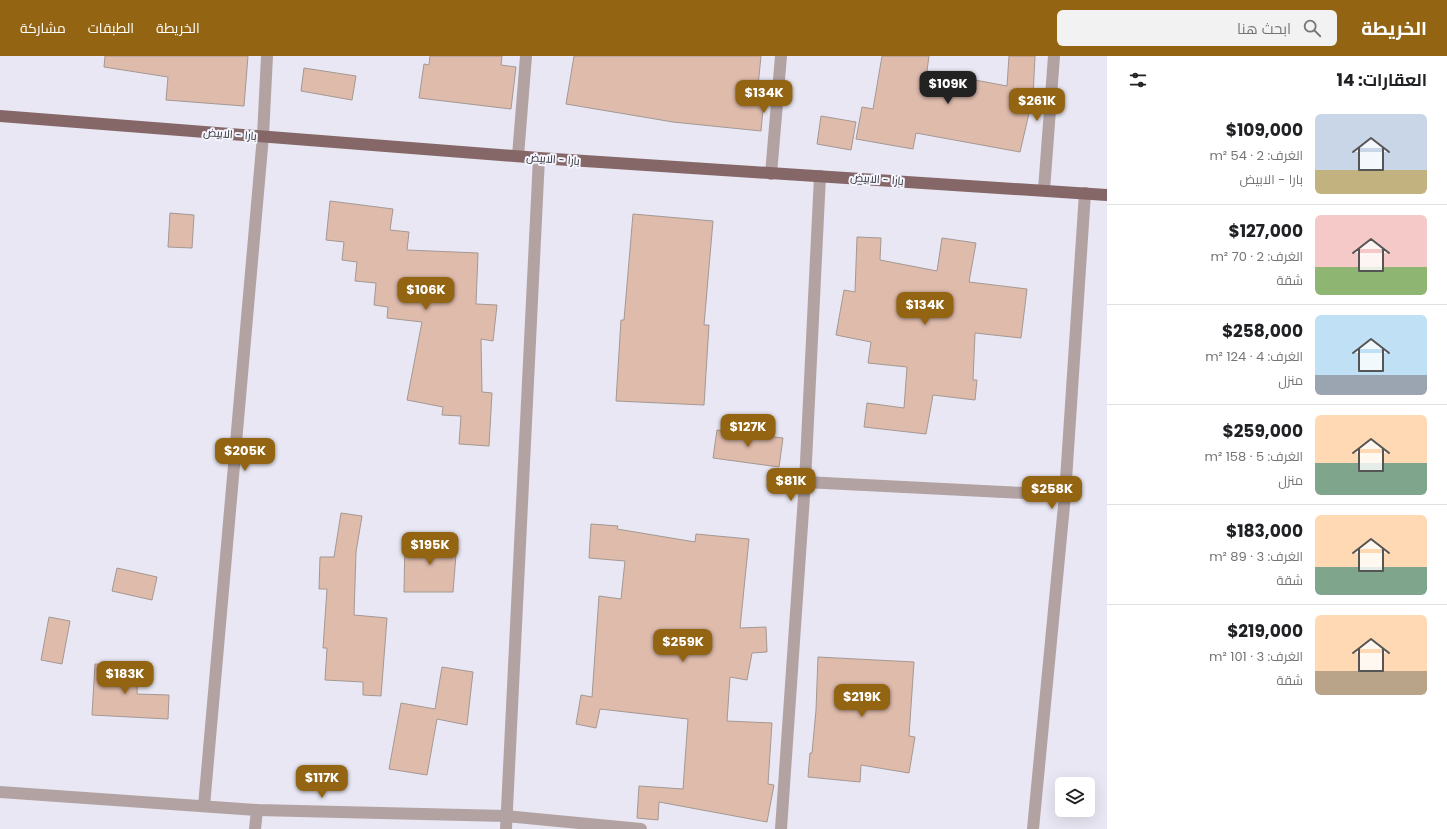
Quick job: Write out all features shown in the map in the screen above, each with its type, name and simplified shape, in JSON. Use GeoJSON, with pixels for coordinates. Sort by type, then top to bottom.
{"type":"FeatureCollection","features":[{"type":"Feature","properties":{"kind":"main road","name":"بارا - الابيض"},"geometry":{"type":"LineString","coordinates":[[0,116],[539,158],[1107,195]]}},
{"type":"Feature","properties":{"kind":"street"},"geometry":{"type":"LineString","coordinates":[[204,806],[263,136],[268,56]]}},
{"type":"Feature","properties":{"kind":"street"},"geometry":{"type":"LineString","coordinates":[[518,156],[526,56]]}},
{"type":"Feature","properties":{"kind":"street"},"geometry":{"type":"LineString","coordinates":[[771,174],[781,56]]}},
{"type":"Feature","properties":{"kind":"street"},"geometry":{"type":"LineString","coordinates":[[1044,190],[1054,56]]}},
{"type":"Feature","properties":{"kind":"street"},"geometry":{"type":"LineString","coordinates":[[506,829],[539,158]]}},
{"type":"Feature","properties":{"kind":"street"},"geometry":{"type":"LineString","coordinates":[[781,829],[804,482],[820,176]]}},
{"type":"Feature","properties":{"kind":"street"},"geometry":{"type":"LineString","coordinates":[[1033,829],[1065,495],[1085,193]]}},
{"type":"Feature","properties":{"kind":"street"},"geometry":{"type":"LineString","coordinates":[[804,482],[1065,495]]}},
{"type":"Feature","properties":{"kind":"street"},"geometry":{"type":"LineString","coordinates":[[0,792],[257,810],[506,816],[641,829]]}},
{"type":"Feature","properties":{"kind":"street"},"geometry":{"type":"LineString","coordinates":[[256,829],[257,810]]}},
{"type":"Feature","properties":{"kind":"building"},"geometry":{"type":"Polygon","coordinates":[[[105,56],[248,56],[244,106],[166,100],[168,77],[104,67],[105,56]]]}},
{"type":"Feature","properties":{"kind":"building"},"geometry":{"type":"Polygon","coordinates":[[[430,56],[502,56],[501,65],[516,67],[511,109],[419,98],[424,64],[429,65],[430,56]]]}},
{"type":"Feature","properties":{"kind":"building"},"geometry":{"type":"Polygon","coordinates":[[[574,56],[761,56],[758,86],[765,87],[761,131],[673,122],[566,104],[574,56]]]}},
{"type":"Feature","properties":{"kind":"building"},"geometry":{"type":"Polygon","coordinates":[[[882,56],[929,56],[927,71],[1007,86],[1009,56],[1035,56],[1033,96],[1020,152],[916,133],[913,149],[856,139],[862,107],[873,109],[882,56]]]}},
{"type":"Feature","properties":{"kind":"building"},"geometry":{"type":"Polygon","coordinates":[[[304,68],[356,76],[352,100],[301,91],[304,68]]]}},
{"type":"Feature","properties":{"kind":"building"},"geometry":{"type":"Polygon","coordinates":[[[821,116],[856,122],[851,150],[817,144],[821,116]]]}},
{"type":"Feature","properties":{"kind":"building"},"geometry":{"type":"Polygon","coordinates":[[[330,201],[393,209],[390,230],[409,232],[407,250],[478,253],[476,304],[497,305],[493,341],[481,339],[482,392],[492,393],[489,446],[459,444],[461,416],[442,415],[443,407],[407,400],[422,322],[387,318],[388,307],[374,305],[376,283],[355,281],[357,262],[342,260],[344,242],[326,240],[330,201]]]}},
{"type":"Feature","properties":{"kind":"building"},"geometry":{"type":"Polygon","coordinates":[[[170,213],[194,215],[192,248],[168,247],[170,213]]]}},
{"type":"Feature","properties":{"kind":"building"},"geometry":{"type":"Polygon","coordinates":[[[633,214],[713,221],[704,325],[709,325],[704,405],[616,401],[621,320],[624,320],[633,214]]]}},
{"type":"Feature","properties":{"kind":"building"},"geometry":{"type":"Polygon","coordinates":[[[857,237],[881,238],[880,260],[937,271],[942,238],[976,243],[969,282],[1027,289],[1021,338],[975,333],[973,380],[977,380],[975,400],[933,395],[926,434],[864,427],[867,403],[904,408],[907,367],[868,363],[871,342],[836,335],[844,290],[855,292],[857,237]]]}},
{"type":"Feature","properties":{"kind":"building"},"geometry":{"type":"Polygon","coordinates":[[[717,430],[783,438],[779,467],[713,458],[717,430]]]}},
{"type":"Feature","properties":{"kind":"building"},"geometry":{"type":"Polygon","coordinates":[[[341,513],[362,516],[356,552],[354,615],[387,618],[381,696],[363,695],[363,682],[325,680],[327,648],[323,648],[327,589],[319,589],[320,557],[334,557],[341,513]]]}},
{"type":"Feature","properties":{"kind":"building"},"geometry":{"type":"Polygon","coordinates":[[[591,524],[618,526],[617,529],[695,542],[696,534],[749,539],[740,628],[766,627],[767,652],[752,653],[747,680],[730,677],[727,721],[772,723],[768,784],[774,785],[767,822],[659,802],[658,820],[637,818],[639,786],[683,789],[688,719],[600,709],[596,728],[576,724],[581,695],[592,697],[599,596],[621,599],[625,561],[589,558],[591,524]]]}},
{"type":"Feature","properties":{"kind":"building"},"geometry":{"type":"Polygon","coordinates":[[[405,541],[457,542],[453,592],[404,592],[405,541]]]}},
{"type":"Feature","properties":{"kind":"building"},"geometry":{"type":"Polygon","coordinates":[[[117,568],[157,577],[152,600],[112,591],[117,568]]]}},
{"type":"Feature","properties":{"kind":"building"},"geometry":{"type":"Polygon","coordinates":[[[49,617],[70,621],[62,664],[41,660],[49,617]]]}},
{"type":"Feature","properties":{"kind":"building"},"geometry":{"type":"Polygon","coordinates":[[[818,657],[914,662],[909,736],[915,737],[909,773],[861,765],[860,782],[808,777],[816,710],[818,657]]]}},
{"type":"Feature","properties":{"kind":"building"},"geometry":{"type":"Polygon","coordinates":[[[95,664],[138,667],[137,694],[169,695],[168,719],[92,715],[95,664]]]}},
{"type":"Feature","properties":{"kind":"building"},"geometry":{"type":"Polygon","coordinates":[[[442,667],[473,672],[467,725],[437,719],[427,775],[389,769],[401,703],[435,709],[442,667]]]}}]}
